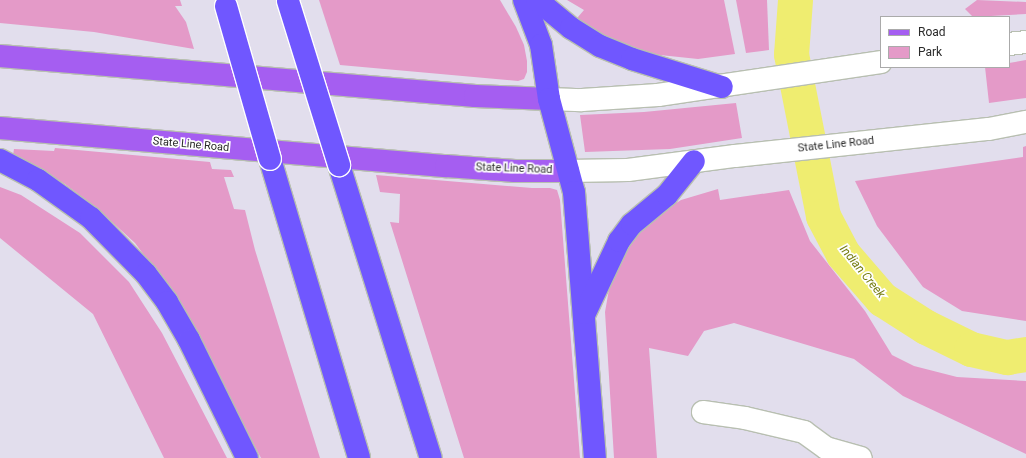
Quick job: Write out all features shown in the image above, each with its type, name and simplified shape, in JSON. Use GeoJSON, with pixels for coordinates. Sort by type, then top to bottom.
{"type":"FeatureCollection","features":[{"type":"Feature","properties":{"kind":"highway"},"geometry":{"type":"LineString","coordinates":[[288,0],[356,222],[431,458]]}},
{"type":"Feature","properties":{"kind":"highway"},"geometry":{"type":"LineString","coordinates":[[524,0],[541,45],[549,99],[574,192],[595,458]]}},
{"type":"Feature","properties":{"kind":"highway"},"geometry":{"type":"LineString","coordinates":[[537,0],[571,28],[600,46],[632,60],[722,86]]}},
{"type":"Feature","properties":{"kind":"highway"},"geometry":{"type":"LineString","coordinates":[[225,3],[285,211],[359,458]]}},
{"type":"Feature","properties":{"kind":"highway"},"geometry":{"type":"LineString","coordinates":[[0,160],[38,180],[78,209],[120,246],[146,274],[167,302],[189,340],[247,458]]}},
{"type":"Feature","properties":{"kind":"highway"},"geometry":{"type":"LineString","coordinates":[[584,316],[619,241],[632,224],[667,195],[694,161]]}},
{"type":"Feature","properties":{"kind":"main road"},"geometry":{"type":"LineString","coordinates":[[1010,44],[1026,42]]}},
{"type":"Feature","properties":{"kind":"main road"},"geometry":{"type":"LineString","coordinates":[[0,56],[475,96],[549,99],[620,98],[722,86],[880,62]]}},
{"type":"Feature","properties":{"kind":"main road","name":"State Line Road"},"geometry":{"type":"LineString","coordinates":[[0,128],[446,166],[515,171],[568,171],[628,170],[735,156],[989,130],[1026,122]]}},
{"type":"Feature","properties":{"kind":"main road"},"geometry":{"type":"LineString","coordinates":[[703,412],[746,418],[804,432],[826,448],[861,458]]}},
{"type":"Feature","properties":{"kind":"green space"},"geometry":{"type":"Polygon","coordinates":[[[0,0],[180,0],[182,6],[175,6],[186,22],[194,49],[94,32],[0,23],[0,0]]]}},
{"type":"Feature","properties":{"kind":"green space"},"geometry":{"type":"Polygon","coordinates":[[[319,0],[500,0],[516,27],[524,45],[527,61],[527,72],[524,79],[518,81],[340,65],[319,0]]]}},
{"type":"Feature","properties":{"kind":"green space"},"geometry":{"type":"Polygon","coordinates":[[[567,0],[724,0],[735,54],[698,59],[641,53],[611,41],[579,22],[578,17],[584,10],[567,0]]]}},
{"type":"Feature","properties":{"kind":"green space"},"geometry":{"type":"Polygon","coordinates":[[[736,0],[767,0],[769,50],[746,53],[736,0]]]}},
{"type":"Feature","properties":{"kind":"green space"},"geometry":{"type":"Polygon","coordinates":[[[977,0],[1026,2],[1026,14],[972,16],[965,9],[977,0]]]}},
{"type":"Feature","properties":{"kind":"green space"},"geometry":{"type":"Polygon","coordinates":[[[1026,60],[1026,98],[989,103],[985,68],[1010,68],[1010,63],[1026,60]]]}},
{"type":"Feature","properties":{"kind":"green space"},"geometry":{"type":"Polygon","coordinates":[[[736,103],[742,138],[670,149],[585,152],[580,115],[644,112],[736,103]]]}},
{"type":"Feature","properties":{"kind":"green space"},"geometry":{"type":"Polygon","coordinates":[[[1026,146],[1026,321],[962,311],[923,287],[877,226],[855,181],[1023,157],[1023,147],[1026,146]]]}},
{"type":"Feature","properties":{"kind":"green space"},"geometry":{"type":"Polygon","coordinates":[[[55,148],[210,162],[212,169],[231,170],[234,177],[224,177],[234,209],[245,210],[255,250],[320,458],[261,458],[205,352],[165,283],[135,243],[99,210],[65,184],[13,155],[14,149],[54,151],[55,148]]]}},
{"type":"Feature","properties":{"kind":"green space"},"geometry":{"type":"Polygon","coordinates":[[[376,175],[532,188],[550,188],[557,190],[560,200],[580,458],[464,458],[390,222],[399,223],[400,194],[380,192],[376,175]]]}},
{"type":"Feature","properties":{"kind":"green space"},"geometry":{"type":"Polygon","coordinates":[[[0,187],[21,195],[80,233],[129,282],[162,333],[227,458],[164,458],[93,314],[0,238],[0,187]]]}},
{"type":"Feature","properties":{"kind":"green space"},"geometry":{"type":"Polygon","coordinates":[[[718,189],[720,200],[789,190],[810,241],[865,311],[892,355],[914,366],[957,377],[1026,381],[1026,454],[903,396],[854,359],[734,323],[704,331],[688,356],[649,348],[657,458],[614,458],[605,312],[611,278],[620,255],[639,230],[662,212],[681,200],[718,189]]]}},
{"type":"Feature","properties":{"kind":"waterway","name":"Indian Creek"},"geometry":{"type":"LineString","coordinates":[[795,0],[791,54],[823,216],[843,254],[882,299],[926,327],[971,349],[1007,357],[1026,354]]}}]}
